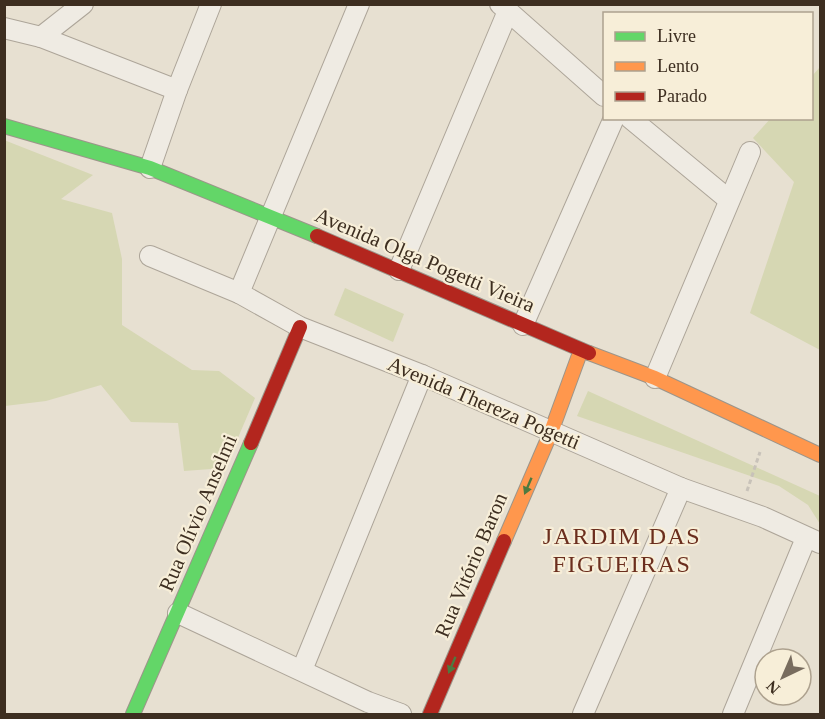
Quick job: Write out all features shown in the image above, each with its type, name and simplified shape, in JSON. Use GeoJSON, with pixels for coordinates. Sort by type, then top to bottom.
{"type":"FeatureCollection","features":[{"type":"Feature","properties":{"kind":"street"},"geometry":{"type":"LineString","coordinates":[[41,37],[83,4]]}},
{"type":"Feature","properties":{"kind":"street"},"geometry":{"type":"LineString","coordinates":[[150,168],[177,90],[211,4]]}},
{"type":"Feature","properties":{"kind":"street"},"geometry":{"type":"LineString","coordinates":[[239,293],[358,4]]}},
{"type":"Feature","properties":{"kind":"street"},"geometry":{"type":"LineString","coordinates":[[399,270],[504,8],[603,95]]}},
{"type":"Feature","properties":{"kind":"street"},"geometry":{"type":"LineString","coordinates":[[4,28],[41,37],[177,90]]}},
{"type":"Feature","properties":{"kind":"street"},"geometry":{"type":"LineString","coordinates":[[523,325],[613,120]]}},
{"type":"Feature","properties":{"kind":"street"},"geometry":{"type":"LineString","coordinates":[[632,120],[729,200]]}},
{"type":"Feature","properties":{"kind":"street","name":"Avenida Olga Pogetti Vieira"},"geometry":{"type":"LineString","coordinates":[[4,126],[150,168],[399,270],[581,350],[655,378],[820,455]]}},
{"type":"Feature","properties":{"kind":"street"},"geometry":{"type":"LineString","coordinates":[[655,378],[750,152]]}},
{"type":"Feature","properties":{"kind":"street","name":"Avenida Thereza Pogetti"},"geometry":{"type":"LineString","coordinates":[[150,256],[239,293],[300,327],[422,375],[681,488],[763,517],[813,541]]}},
{"type":"Feature","properties":{"kind":"street","name":"Rua Olívio Anselmi"},"geometry":{"type":"LineString","coordinates":[[133,714],[300,327]]}},
{"type":"Feature","properties":{"kind":"street","name":"Rua Vitório Baron"},"geometry":{"type":"LineString","coordinates":[[430,714],[551,432],[581,350]]}},
{"type":"Feature","properties":{"kind":"street"},"geometry":{"type":"LineString","coordinates":[[302,670],[422,375]]}},
{"type":"Feature","properties":{"kind":"street"},"geometry":{"type":"LineString","coordinates":[[583,714],[681,488]]}},
{"type":"Feature","properties":{"kind":"street"},"geometry":{"type":"LineString","coordinates":[[733,714],[813,541]]}},
{"type":"Feature","properties":{"kind":"street"},"geometry":{"type":"LineString","coordinates":[[178,613],[368,702],[401,714]]}},
{"type":"Feature","properties":{"kind":"path"},"geometry":{"type":"LineString","coordinates":[[749,483],[768,430]]}},
{"type":"Feature","properties":{"kind":"green space"},"geometry":{"type":"Polygon","coordinates":[[[820,67],[820,350],[750,313],[794,182],[753,138],[769,120],[813,120],[813,75],[820,67]]]}},
{"type":"Feature","properties":{"kind":"green space"},"geometry":{"type":"Polygon","coordinates":[[[4,140],[93,175],[61,199],[112,213],[122,259],[122,325],[192,370],[219,371],[255,398],[225,468],[184,471],[178,423],[131,422],[101,385],[46,401],[5,406],[4,140]]]}},
{"type":"Feature","properties":{"kind":"green space"},"geometry":{"type":"Polygon","coordinates":[[[345,288],[404,314],[393,342],[334,315],[345,288]]]}},
{"type":"Feature","properties":{"kind":"green space"},"geometry":{"type":"Polygon","coordinates":[[[588,391],[820,496],[820,524],[808,505],[779,486],[577,416],[588,391]]]}},
{"type":"Feature","properties":{"kind":"traffic: fast"},"geometry":{"type":"LineString","coordinates":[[4,126],[150,168],[317,236]]}},
{"type":"Feature","properties":{"kind":"traffic: fast"},"geometry":{"type":"LineString","coordinates":[[133,714],[251,443]]}},
{"type":"Feature","properties":{"kind":"traffic: slow"},"geometry":{"type":"LineString","coordinates":[[504,541],[551,432],[581,350]]}},
{"type":"Feature","properties":{"kind":"traffic: slow"},"geometry":{"type":"LineString","coordinates":[[589,353],[655,378],[820,455]]}},
{"type":"Feature","properties":{"kind":"traffic: jam"},"geometry":{"type":"LineString","coordinates":[[317,236],[589,353]]}},
{"type":"Feature","properties":{"kind":"traffic: jam"},"geometry":{"type":"LineString","coordinates":[[251,443],[300,327]]}},
{"type":"Feature","properties":{"kind":"traffic: jam"},"geometry":{"type":"LineString","coordinates":[[430,714],[504,541]]}},
{"type":"Feature","properties":{"kind":"district","name":"JARDIM DAS FIGUEIRAS"},"geometry":{"type":"Point","coordinates":[622,550]}}]}
